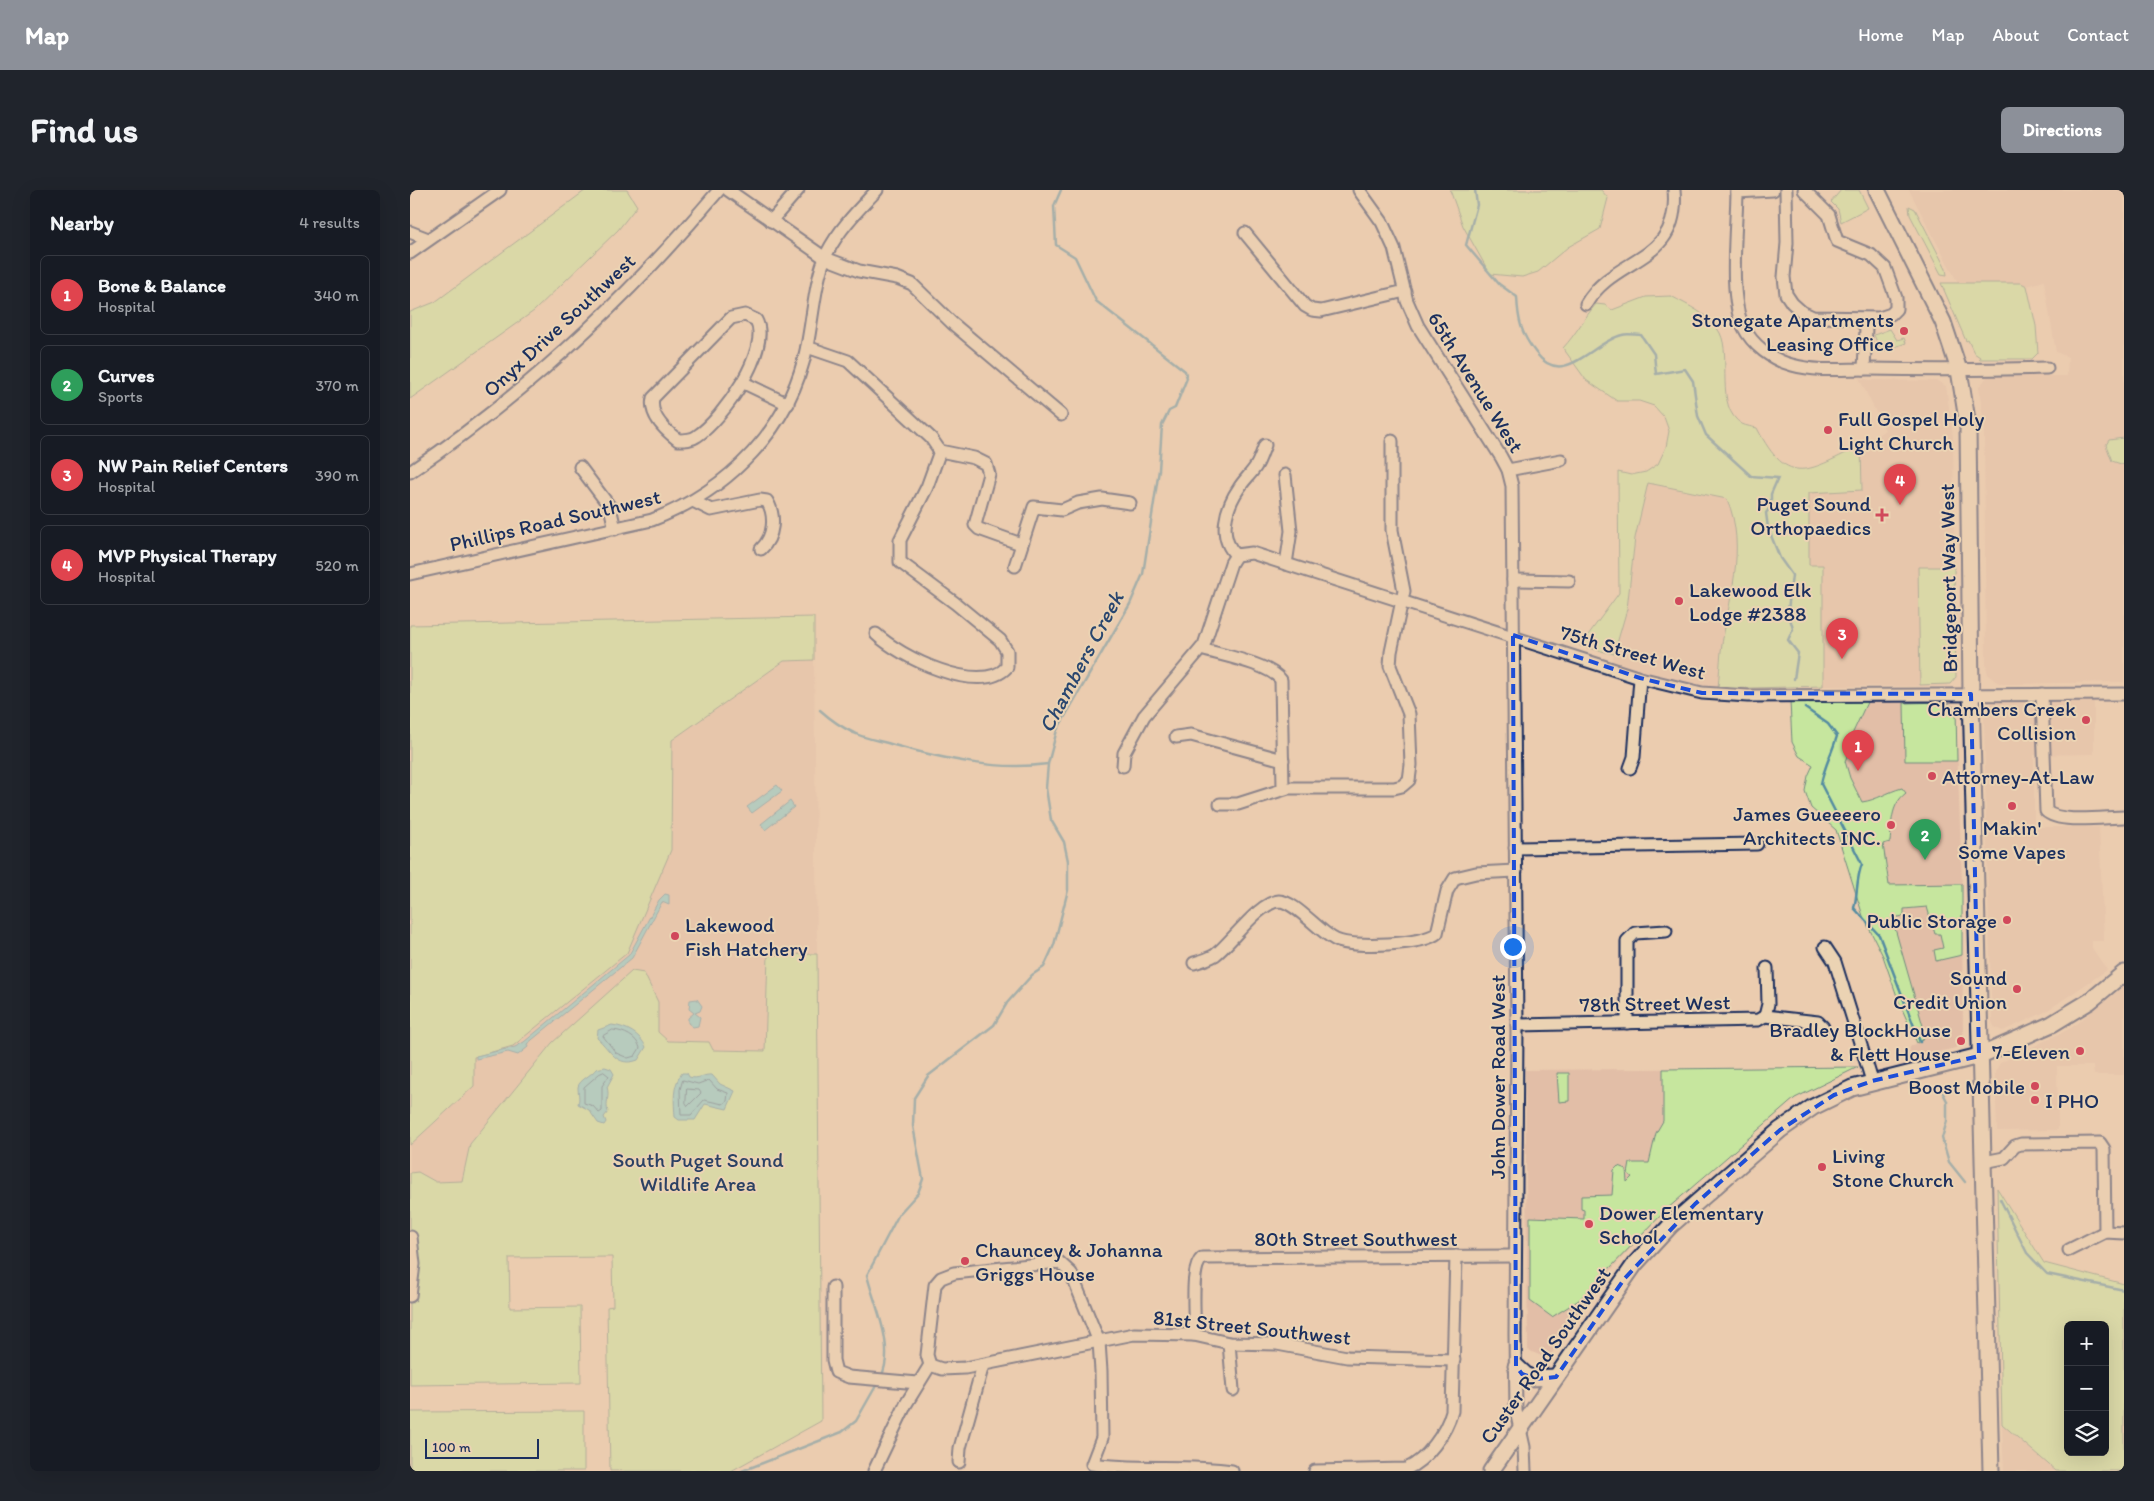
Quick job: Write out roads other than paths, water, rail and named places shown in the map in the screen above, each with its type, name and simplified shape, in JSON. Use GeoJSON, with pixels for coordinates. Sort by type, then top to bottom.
{"type":"FeatureCollection","features":[{"type":"Feature","properties":{"kind":"main road","name":"Bridgeport Way West"},"geometry":{"type":"LineString","coordinates":[[1877,190],[1938,310],[1959,370],[1968,426],[1971,694],[1979,1056],[1984,1162],[1990,1471]]}},
{"type":"Feature","properties":{"kind":"main road","name":"Custer Road Southwest"},"geometry":{"type":"LineString","coordinates":[[1491,1471],[1624,1278],[1671,1225],[1789,1123],[1834,1095],[1872,1081],[1979,1056],[2052,1024],[2098,995],[2124,973]]}},
{"type":"Feature","properties":{"kind":"main road"},"geometry":{"type":"LineString","coordinates":[[1516,1366],[1529,1378],[1556,1377]]}},
{"type":"Feature","properties":{"kind":"street"},"geometry":{"type":"LineString","coordinates":[[410,253],[500,190]]}},
{"type":"Feature","properties":{"kind":"street","name":"Onyx Drive Southwest"},"geometry":{"type":"LineString","coordinates":[[410,472],[502,406],[550,365],[612,308],[719,190]]}},
{"type":"Feature","properties":{"kind":"street"},"geometry":{"type":"LineString","coordinates":[[728,190],[825,258],[859,271],[897,278],[912,284],[952,323],[1061,415]]}},
{"type":"Feature","properties":{"kind":"street"},"geometry":{"type":"LineString","coordinates":[[772,221],[798,190]]}},
{"type":"Feature","properties":{"kind":"street","name":"Phillips Road Southwest"},"geometry":{"type":"LineString","coordinates":[[410,574],[652,520],[679,510],[712,489],[747,459],[776,425],[788,404],[798,381],[807,347],[825,258],[849,221],[877,190]]}},
{"type":"Feature","properties":{"kind":"street","name":"65th Avenue West"},"geometry":{"type":"LineString","coordinates":[[1359,190],[1382,222],[1394,248],[1413,316],[1424,338],[1508,470],[1512,492],[1513,635]]}},
{"type":"Feature","properties":{"kind":"street"},"geometry":{"type":"LineString","coordinates":[[1586,304],[1594,291],[1606,280],[1660,244],[1672,220],[1674,190]]}},
{"type":"Feature","properties":{"kind":"street"},"geometry":{"type":"LineString","coordinates":[[1773,190],[1737,191],[1736,289],[1739,316],[1743,327],[1759,347],[1785,363],[1810,368],[1959,370],[2047,368]]}},
{"type":"Feature","properties":{"kind":"street"},"geometry":{"type":"LineString","coordinates":[[1786,190],[1787,243],[1784,278],[1788,297],[1795,307],[1810,316],[1863,321],[1888,316],[1893,313],[1896,306],[1894,288],[1887,272],[1878,260],[1867,253],[1837,241],[1829,215],[1804,190]]}},
{"type":"Feature","properties":{"kind":"street"},"geometry":{"type":"LineString","coordinates":[[410,232],[428,239]]}},
{"type":"Feature","properties":{"kind":"street"},"geometry":{"type":"LineString","coordinates":[[1245,233],[1305,306],[1312,310],[1322,311],[1405,291]]}},
{"type":"Feature","properties":{"kind":"street"},"geometry":{"type":"LineString","coordinates":[[742,315],[756,320],[760,331],[754,357],[744,383],[729,404],[696,438],[678,440],[664,428],[654,414],[652,402],[657,393],[731,318],[742,315]]}},
{"type":"Feature","properties":{"kind":"street"},"geometry":{"type":"LineString","coordinates":[[1863,321],[1866,328],[1864,369]]}},
{"type":"Feature","properties":{"kind":"street"},"geometry":{"type":"LineString","coordinates":[[807,347],[848,361],[930,438],[940,451],[974,458],[986,464],[989,474],[975,525],[979,529],[1021,544]]}},
{"type":"Feature","properties":{"kind":"street"},"geometry":{"type":"LineString","coordinates":[[744,383],[788,404]]}},
{"type":"Feature","properties":{"kind":"street"},"geometry":{"type":"LineString","coordinates":[[1220,804],[1238,804],[1282,788],[1394,788],[1405,785],[1409,780],[1411,771],[1409,714],[1390,666],[1391,652],[1403,601],[1404,586],[1392,520],[1392,441]]}},
{"type":"Feature","properties":{"kind":"street"},"geometry":{"type":"LineString","coordinates":[[1123,763],[1130,756],[1150,720],[1201,657],[1201,649],[1208,636],[1231,563],[1236,555],[1225,541],[1226,521],[1236,492],[1257,465],[1265,445]]}},
{"type":"Feature","properties":{"kind":"street"},"geometry":{"type":"LineString","coordinates":[[876,634],[917,661],[957,675],[978,677],[998,673],[1006,666],[1007,651],[1000,640],[900,562],[900,540],[918,508],[940,451]]}},
{"type":"Feature","properties":{"kind":"street"},"geometry":{"type":"LineString","coordinates":[[1508,470],[1561,460]]}},
{"type":"Feature","properties":{"kind":"street"},"geometry":{"type":"LineString","coordinates":[[580,467],[610,507],[615,528]]}},
{"type":"Feature","properties":{"kind":"street"},"geometry":{"type":"LineString","coordinates":[[1285,475],[1291,531],[1286,564]]}},
{"type":"Feature","properties":{"kind":"street"},"geometry":{"type":"LineString","coordinates":[[1015,566],[1032,510],[1037,506],[1062,510],[1078,503],[1102,499],[1130,503]]}},
{"type":"Feature","properties":{"kind":"street"},"geometry":{"type":"LineString","coordinates":[[693,501],[711,510],[760,500],[768,502],[772,531],[768,542],[761,549]]}},
{"type":"Feature","properties":{"kind":"street","name":"75th Street West"},"geometry":{"type":"LineString","coordinates":[[1236,555],[1250,553],[1513,635],[1640,678],[1683,690],[1723,695],[2124,694]]}},
{"type":"Feature","properties":{"kind":"street"},"geometry":{"type":"LineString","coordinates":[[1513,580],[1569,581]]}},
{"type":"Feature","properties":{"kind":"street","name":"John Dower Road West"},"geometry":{"type":"LineString","coordinates":[[1513,635],[1517,1025],[1516,1411],[1524,1447],[1525,1471]]}},
{"type":"Feature","properties":{"kind":"street"},"geometry":{"type":"LineString","coordinates":[[1201,649],[1262,668],[1280,678],[1283,691],[1282,788]]}},
{"type":"Feature","properties":{"kind":"street"},"geometry":{"type":"LineString","coordinates":[[1630,768],[1634,757],[1640,678]]}},
{"type":"Feature","properties":{"kind":"street"},"geometry":{"type":"LineString","coordinates":[[2042,694],[2045,806],[2050,815],[2065,818],[2124,817]]}},
{"type":"Feature","properties":{"kind":"street"},"geometry":{"type":"LineString","coordinates":[[1176,737],[1191,735],[1283,760]]}},
{"type":"Feature","properties":{"kind":"street"},"geometry":{"type":"LineString","coordinates":[[1515,848],[1757,844]]}},
{"type":"Feature","properties":{"kind":"street"},"geometry":{"type":"LineString","coordinates":[[1194,963],[1215,955],[1264,909],[1273,902],[1280,901],[1290,905],[1339,942],[1359,944],[1425,939],[1437,933],[1447,891],[1455,878],[1476,873],[1516,871]]}},
{"type":"Feature","properties":{"kind":"street"},"geometry":{"type":"LineString","coordinates":[[1627,1023],[1626,947],[1629,938],[1635,933],[1666,931]]}},
{"type":"Feature","properties":{"kind":"street"},"geometry":{"type":"LineString","coordinates":[[1825,947],[1835,962],[1872,1081]]}},
{"type":"Feature","properties":{"kind":"street"},"geometry":{"type":"LineString","coordinates":[[1765,1016],[1768,1004],[1767,968]]}},
{"type":"Feature","properties":{"kind":"street","name":"78th Street West"},"geometry":{"type":"LineString","coordinates":[[1517,1025],[1758,1020],[1765,1016],[1792,1020]]}},
{"type":"Feature","properties":{"kind":"street"},"geometry":{"type":"LineString","coordinates":[[1984,1162],[2004,1158],[2015,1146],[2021,1144],[2098,1143],[2104,1149],[2106,1232]]}},
{"type":"Feature","properties":{"kind":"street"},"geometry":{"type":"LineString","coordinates":[[2069,1250],[2106,1232],[2124,1233]]}},
{"type":"Feature","properties":{"kind":"street"},"geometry":{"type":"LineString","coordinates":[[410,1296],[414,1264],[411,1237]]}},
{"type":"Feature","properties":{"kind":"street"},"geometry":{"type":"LineString","coordinates":[[1315,1471],[1400,1470],[1414,1465],[1425,1456],[1450,1418],[1453,1398],[1456,1256]]}},
{"type":"Feature","properties":{"kind":"street","name":"80th Street Southwest"},"geometry":{"type":"LineString","coordinates":[[1194,1334],[1195,1272],[1198,1261],[1202,1258],[1515,1256]]}},
{"type":"Feature","properties":{"kind":"street"},"geometry":{"type":"LineString","coordinates":[[874,1471],[918,1384],[930,1366],[927,1355],[935,1286],[941,1278],[954,1274],[1059,1262],[1071,1273],[1099,1342],[1102,1438],[1092,1464],[1110,1470],[1176,1471],[1211,1469],[1232,1471]]}},
{"type":"Feature","properties":{"kind":"street"},"geometry":{"type":"LineString","coordinates":[[833,1287],[834,1367],[838,1374],[918,1384]]}},
{"type":"Feature","properties":{"kind":"street","name":"81st Street Southwest"},"geometry":{"type":"LineString","coordinates":[[930,1366],[949,1370],[983,1365],[1140,1333],[1194,1334],[1229,1343],[1277,1344],[1347,1357],[1454,1360]]}},
{"type":"Feature","properties":{"kind":"street"},"geometry":{"type":"LineString","coordinates":[[1229,1343],[1233,1390]]}},
{"type":"Feature","properties":{"kind":"street"},"geometry":{"type":"LineString","coordinates":[[959,1462],[960,1448],[983,1365]]}},
{"type":"Feature","properties":{"kind":"water"},"geometry":{"type":"Polygon","coordinates":[[[777,785],[782,791],[752,813],[747,807],[777,785]]]}},
{"type":"Feature","properties":{"kind":"water"},"geometry":{"type":"Polygon","coordinates":[[[790,801],[794,807],[765,830],[761,824],[790,801]]]}},
{"type":"Feature","properties":{"kind":"water"},"geometry":{"type":"Polygon","coordinates":[[[665,894],[669,895],[669,905],[662,902],[632,958],[527,1044],[528,1047],[518,1055],[508,1052],[476,1059],[476,1056],[515,1047],[524,1042],[629,955],[659,900],[665,894]]]}},
{"type":"Feature","properties":{"kind":"water"},"geometry":{"type":"Polygon","coordinates":[[[697,999],[702,1006],[700,1011],[695,1013],[700,1017],[698,1026],[693,1027],[688,1023],[688,1018],[694,1013],[689,1009],[690,1000],[697,999]]]}},
{"type":"Feature","properties":{"kind":"water"},"geometry":{"type":"Polygon","coordinates":[[[612,1025],[623,1027],[643,1042],[646,1047],[638,1060],[624,1062],[619,1060],[597,1038],[598,1030],[612,1025]]]}},
{"type":"Feature","properties":{"kind":"water"},"geometry":{"type":"Polygon","coordinates":[[[605,1067],[611,1069],[614,1074],[607,1087],[608,1112],[604,1117],[606,1122],[604,1125],[598,1123],[589,1110],[578,1104],[578,1087],[596,1069],[605,1067]]]}},
{"type":"Feature","properties":{"kind":"water"},"geometry":{"type":"Polygon","coordinates":[[[682,1073],[687,1073],[692,1078],[712,1075],[720,1084],[735,1091],[727,1109],[705,1104],[695,1120],[679,1120],[675,1117],[675,1089],[682,1073]]]}},
{"type":"Feature","properties":{"kind":"waterway","name":"Chambers Creek"},"geometry":{"type":"LineString","coordinates":[[881,1377],[885,1365],[885,1339],[867,1275],[899,1214],[918,1193],[923,1179],[913,1126],[914,1098],[928,1076],[994,1025],[1007,1003],[1032,975],[1044,967],[1054,945],[1068,890],[1068,861],[1064,842],[1051,820],[1046,788],[1048,764],[1057,730],[1130,604],[1143,574],[1159,470],[1162,425],[1169,411],[1175,408],[1187,378],[1185,371],[1096,301],[1075,257],[1056,245],[1054,206],[1061,190]]}},
{"type":"Feature","properties":{"kind":"waterway"},"geometry":{"type":"LineString","coordinates":[[1475,190],[1477,205],[1466,245],[1499,284],[1517,297],[1521,326],[1536,353],[1547,363],[1557,366],[1568,365],[1611,339],[1624,334],[1641,335],[1654,354],[1656,374],[1685,369],[1693,381],[1698,416],[1706,435],[1751,476],[1778,478],[1771,494],[1771,506],[1766,513],[1768,528],[1780,558],[1792,575],[1788,611],[1793,629],[1788,640],[1798,653],[1794,679]]}},
{"type":"Feature","properties":{"kind":"waterway"},"geometry":{"type":"LineString","coordinates":[[1805,708],[1828,724],[1837,736],[1821,784],[1862,864],[1854,908],[1879,935],[1920,1042]]}},
{"type":"Feature","properties":{"kind":"waterway"},"geometry":{"type":"LineString","coordinates":[[820,710],[849,731],[932,755],[990,765],[1029,766],[1048,764]]}},
{"type":"Feature","properties":{"kind":"waterway"},"geometry":{"type":"LineString","coordinates":[[1939,1085],[1947,1101],[1947,1121],[1942,1138],[1949,1162],[1965,1182]]}},
{"type":"Feature","properties":{"kind":"waterway"},"geometry":{"type":"LineString","coordinates":[[2000,1199],[2027,1253],[2047,1274],[2124,1290]]}},
{"type":"Feature","properties":{"kind":"waterway","name":"Chambers Creek"},"geometry":{"type":"LineString","coordinates":[[742,1471],[842,1432],[856,1421],[877,1384]]}},
{"type":"Feature","properties":{"kind":"place","name":"Stonegate Apartments Leasing Office"},"geometry":{"type":"Point","coordinates":[1904,331]}},
{"type":"Feature","properties":{"kind":"place","name":"Full Gospel Holy Light Church"},"geometry":{"type":"Point","coordinates":[1828,430]}},
{"type":"Feature","properties":{"kind":"place","name":"MVP Physical Therapy"},"geometry":{"type":"Point","coordinates":[1900,505]}},
{"type":"Feature","properties":{"kind":"place","name":"Puget Sound Orthopaedics"},"geometry":{"type":"Point","coordinates":[1882,515]}},
{"type":"Feature","properties":{"kind":"place","name":"Lakewood Elk Lodge #2388"},"geometry":{"type":"Point","coordinates":[1679,601]}},
{"type":"Feature","properties":{"kind":"place","name":"NW Pain Relief Centers"},"geometry":{"type":"Point","coordinates":[1842,659]}},
{"type":"Feature","properties":{"kind":"place","name":"Chambers Creek Collision"},"geometry":{"type":"Point","coordinates":[2086,720]}},
{"type":"Feature","properties":{"kind":"place","name":"Bone & Balance"},"geometry":{"type":"Point","coordinates":[1858,771]}},
{"type":"Feature","properties":{"kind":"place","name":"Attorney-At-Law"},"geometry":{"type":"Point","coordinates":[1932,776]}},
{"type":"Feature","properties":{"kind":"place","name":"Makin' Some Vapes"},"geometry":{"type":"Point","coordinates":[2012,806]}},
{"type":"Feature","properties":{"kind":"place","name":"James Gueeeero Architects INC."},"geometry":{"type":"Point","coordinates":[1891,825]}},
{"type":"Feature","properties":{"kind":"place","name":"Curves"},"geometry":{"type":"Point","coordinates":[1925,860]}},
{"type":"Feature","properties":{"kind":"place","name":"Public Storage"},"geometry":{"type":"Point","coordinates":[2007,920]}},
{"type":"Feature","properties":{"kind":"place","name":"Lakewood Fish Hatchery"},"geometry":{"type":"Point","coordinates":[675,936]}},
{"type":"Feature","properties":{"kind":"place","name":"Sound Credit Union"},"geometry":{"type":"Point","coordinates":[2017,989]}},
{"type":"Feature","properties":{"kind":"place","name":"Bradley BlockHouse & Flett House"},"geometry":{"type":"Point","coordinates":[1961,1041]}},
{"type":"Feature","properties":{"kind":"place","name":"7-Eleven"},"geometry":{"type":"Point","coordinates":[2080,1051]}},
{"type":"Feature","properties":{"kind":"place","name":"Boost Mobile"},"geometry":{"type":"Point","coordinates":[2035,1086]}},
{"type":"Feature","properties":{"kind":"place","name":"I PHO"},"geometry":{"type":"Point","coordinates":[2035,1100]}},
{"type":"Feature","properties":{"kind":"place","name":"Living Stone Church"},"geometry":{"type":"Point","coordinates":[1822,1167]}},
{"type":"Feature","properties":{"kind":"place","name":"Dower Elementary School"},"geometry":{"type":"Point","coordinates":[1589,1224]}},
{"type":"Feature","properties":{"kind":"place","name":"Chauncey & Johanna Griggs House"},"geometry":{"type":"Point","coordinates":[965,1261]}},
{"type":"Feature","properties":{"kind":"park label","name":"South Puget Sound Wildlife Area"},"geometry":{"type":"Point","coordinates":[698,1171]}}]}
